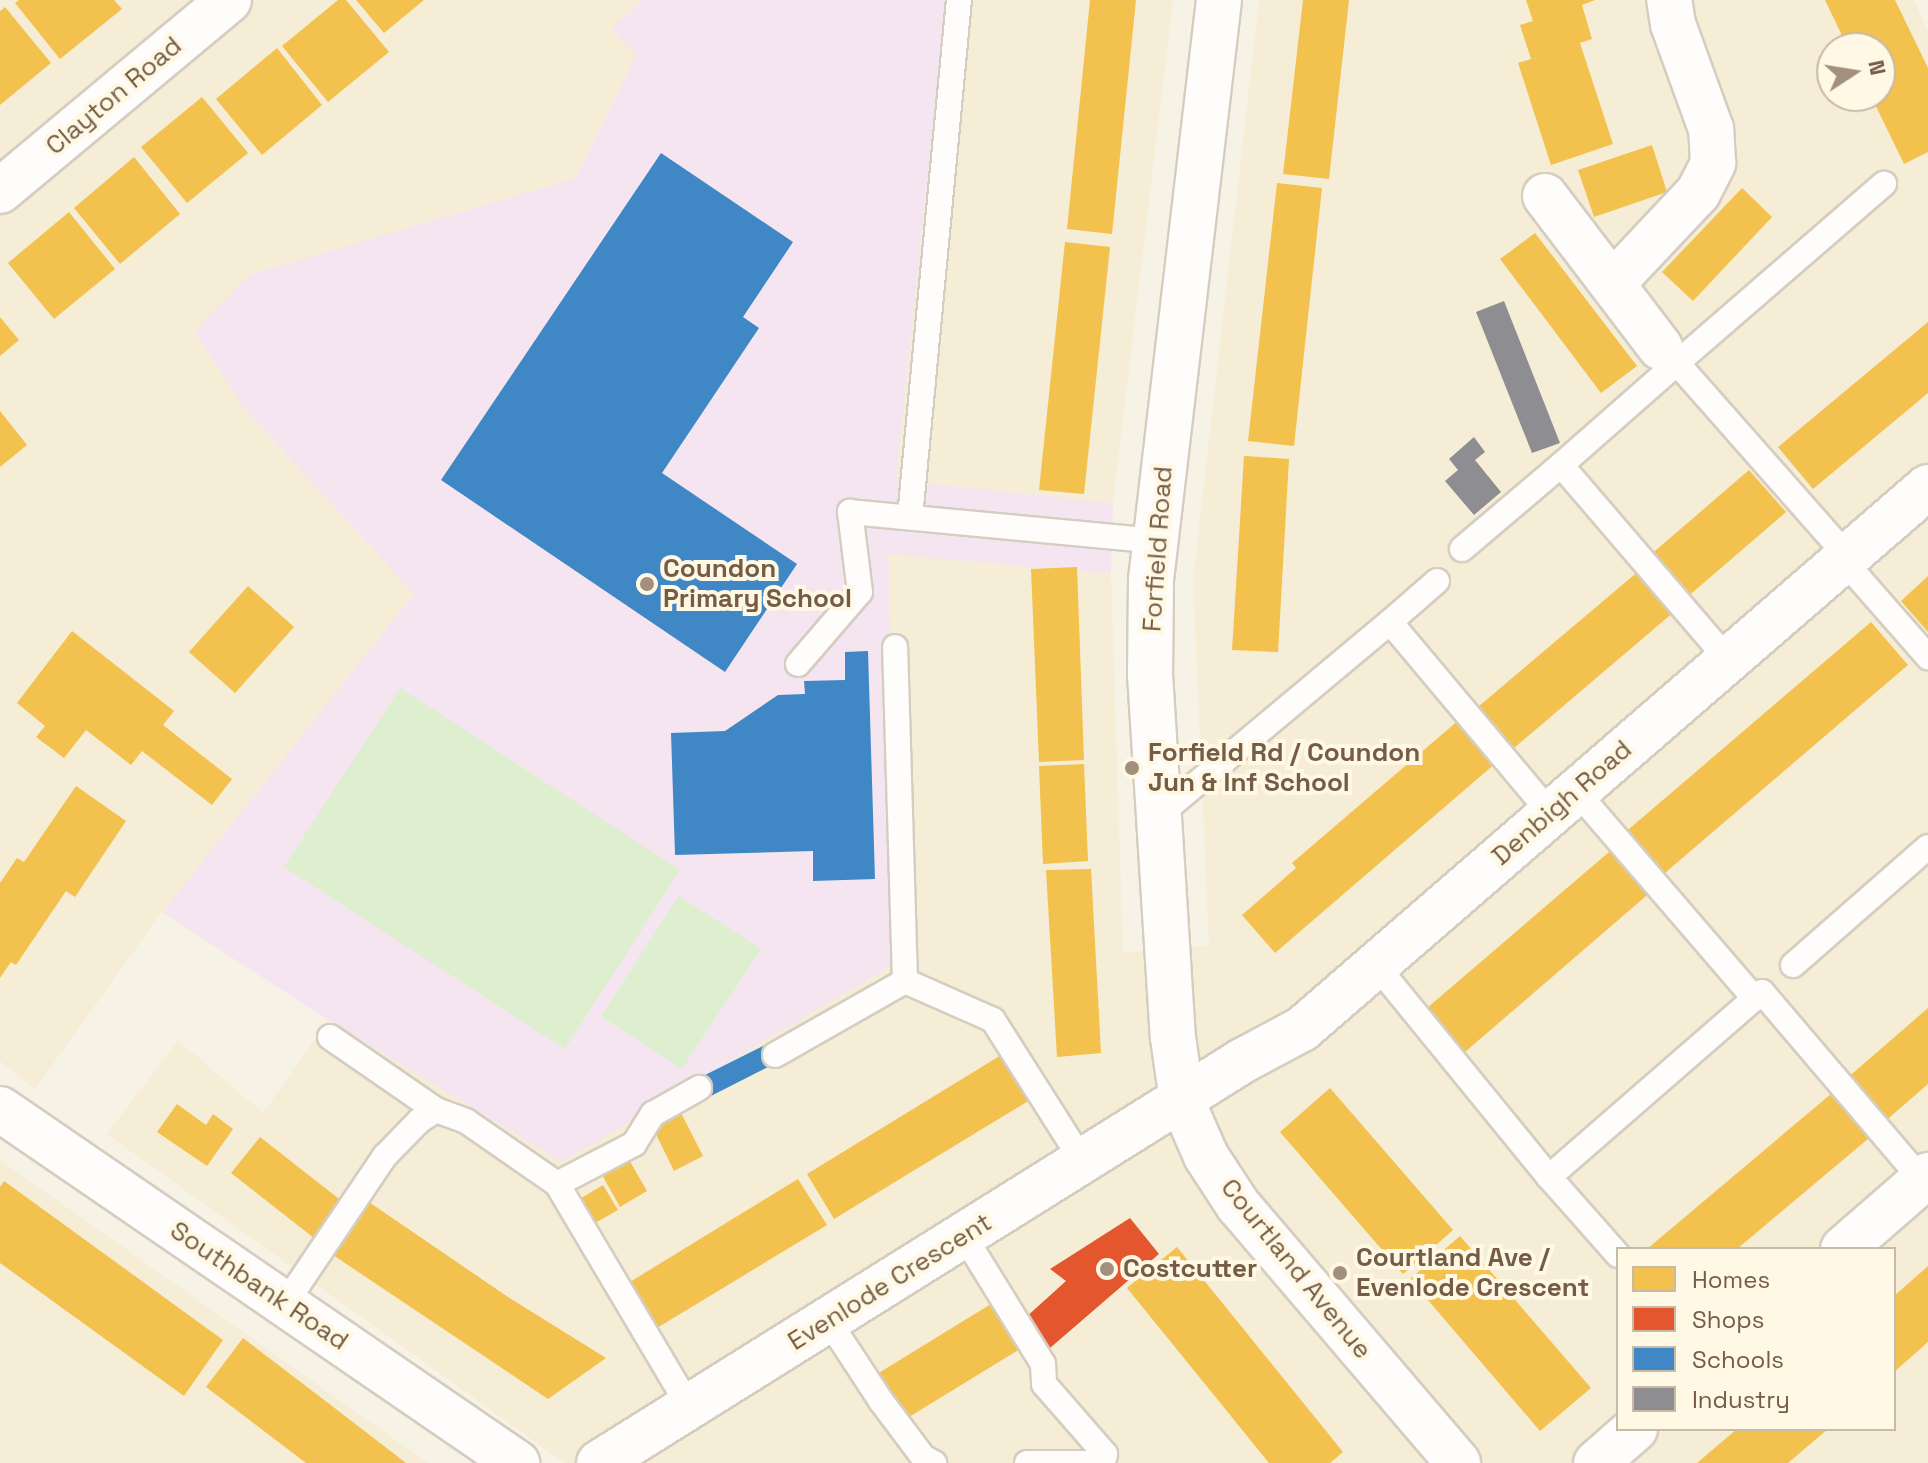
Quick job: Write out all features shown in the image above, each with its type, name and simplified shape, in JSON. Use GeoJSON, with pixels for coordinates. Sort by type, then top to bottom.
{"type":"FeatureCollection","features":[{"type":"Feature","properties":{"kind":"street","name":"Clayton Road"},"geometry":{"type":"LineString","coordinates":[[0,191],[229,0]]}},
{"type":"Feature","properties":{"kind":"street","name":"Forfield Road"},"geometry":{"type":"LineString","coordinates":[[1182,1101],[1173,1037],[1150,674],[1155,541],[1219,0]]}},
{"type":"Feature","properties":{"kind":"street"},"geometry":{"type":"LineString","coordinates":[[1614,282],[1698,193],[1713,163],[1711,129],[1673,24],[1669,0]]}},
{"type":"Feature","properties":{"kind":"street"},"geometry":{"type":"LineString","coordinates":[[1545,196],[1668,355]]}},
{"type":"Feature","properties":{"kind":"street","name":"Denbigh Road"},"geometry":{"type":"LineString","coordinates":[[1182,1101],[1242,1061],[1302,1029],[1928,487]]}},
{"type":"Feature","properties":{"kind":"street","name":"Evenlode Crescent"},"geometry":{"type":"LineString","coordinates":[[599,1463],[1182,1101]]}},
{"type":"Feature","properties":{"kind":"street","name":"Courtland Avenue"},"geometry":{"type":"LineString","coordinates":[[1182,1101],[1206,1156],[1238,1205],[1458,1463]]}},
{"type":"Feature","properties":{"kind":"street","name":"Southbank Road"},"geometry":{"type":"LineString","coordinates":[[0,1109],[517,1463]]}},
{"type":"Feature","properties":{"kind":"street"},"geometry":{"type":"LineString","coordinates":[[1845,1247],[1925,1178]]}},
{"type":"Feature","properties":{"kind":"street"},"geometry":{"type":"LineString","coordinates":[[1596,1463],[1633,1431]]}},
{"type":"Feature","properties":{"kind":"lane"},"geometry":{"type":"LineString","coordinates":[[910,517],[959,0]]}},
{"type":"Feature","properties":{"kind":"lane"},"geometry":{"type":"LineString","coordinates":[[1462,549],[1561,465],[1668,355],[1884,184]]}},
{"type":"Feature","properties":{"kind":"lane"},"geometry":{"type":"LineString","coordinates":[[1668,355],[1928,657]]}},
{"type":"Feature","properties":{"kind":"lane"},"geometry":{"type":"LineString","coordinates":[[1561,465],[1728,660]]}},
{"type":"Feature","properties":{"kind":"lane"},"geometry":{"type":"LineString","coordinates":[[798,664],[860,592],[850,512],[1155,541]]}},
{"type":"Feature","properties":{"kind":"lane"},"geometry":{"type":"LineString","coordinates":[[1159,815],[1437,581]]}},
{"type":"Feature","properties":{"kind":"lane"},"geometry":{"type":"LineString","coordinates":[[1390,622],[1755,999]]}},
{"type":"Feature","properties":{"kind":"lane"},"geometry":{"type":"LineString","coordinates":[[895,647],[905,981]]}},
{"type":"Feature","properties":{"kind":"lane"},"geometry":{"type":"LineString","coordinates":[[1793,965],[1928,847]]}},
{"type":"Feature","properties":{"kind":"lane"},"geometry":{"type":"LineString","coordinates":[[1376,965],[1549,1177],[1616,1253]]}},
{"type":"Feature","properties":{"kind":"lane"},"geometry":{"type":"LineString","coordinates":[[775,1055],[905,981]]}},
{"type":"Feature","properties":{"kind":"lane"},"geometry":{"type":"LineString","coordinates":[[905,981],[993,1020],[1083,1162]]}},
{"type":"Feature","properties":{"kind":"lane"},"geometry":{"type":"LineString","coordinates":[[1549,1177],[1762,992],[1925,1178]]}},
{"type":"Feature","properties":{"kind":"lane"},"geometry":{"type":"LineString","coordinates":[[330,1037],[436,1110],[466,1121],[557,1184],[689,1406]]}},
{"type":"Feature","properties":{"kind":"lane"},"geometry":{"type":"LineString","coordinates":[[557,1184],[634,1144],[653,1114],[699,1088]]}},
{"type":"Feature","properties":{"kind":"lane"},"geometry":{"type":"LineString","coordinates":[[285,1304],[385,1156],[419,1121],[436,1110]]}},
{"type":"Feature","properties":{"kind":"lane"},"geometry":{"type":"LineString","coordinates":[[964,1236],[1043,1364],[1044,1384],[1105,1454],[1103,1463],[1027,1463]]}},
{"type":"Feature","properties":{"kind":"lane"},"geometry":{"type":"LineString","coordinates":[[828,1320],[881,1401],[923,1457],[934,1463]]}},
{"type":"Feature","properties":{"kind":"shaded area"},"geometry":{"type":"Polygon","coordinates":[[[0,0],[643,0],[612,28],[636,55],[577,178],[249,275],[243,407],[414,594],[162,912],[35,1089],[0,1061],[0,0]]]}},
{"type":"Feature","properties":{"kind":"shaded area","name":"Coundon Primary School"},"geometry":{"type":"Polygon","coordinates":[[[643,0],[946,0],[896,480],[1113,503],[1111,574],[888,554],[900,960],[562,1162],[328,1020],[162,912],[414,594],[243,407],[195,332],[249,275],[576,178],[636,55],[611,28],[643,0]]]}},
{"type":"Feature","properties":{"kind":"shaded area"},"geometry":{"type":"Polygon","coordinates":[[[946,0],[1173,0],[1113,503],[896,481],[946,0]]]}},
{"type":"Feature","properties":{"kind":"shaded area"},"geometry":{"type":"Polygon","coordinates":[[[1259,0],[1914,0],[1928,32],[1928,1463],[564,1463],[107,1134],[178,1040],[263,1113],[328,1020],[562,1161],[900,960],[888,553],[1111,574],[1123,952],[1209,946],[1193,580],[1259,0]]]}},
{"type":"Feature","properties":{"kind":"shaded area"},"geometry":{"type":"Polygon","coordinates":[[[0,1160],[428,1463],[0,1463],[0,1160]]]}},
{"type":"Feature","properties":{"kind":"green space"},"geometry":{"type":"Polygon","coordinates":[[[400,688],[680,870],[565,1049],[284,867],[400,688]]]}},
{"type":"Feature","properties":{"kind":"green space"},"geometry":{"type":"Polygon","coordinates":[[[679,896],[761,949],[682,1069],[601,1016],[679,896]]]}},
{"type":"Feature","properties":{"kind":"building: Homes"},"geometry":{"type":"Polygon","coordinates":[[[19,0],[114,0],[122,9],[60,59],[15,3],[19,0]]]}},
{"type":"Feature","properties":{"kind":"building: Homes"},"geometry":{"type":"Polygon","coordinates":[[[338,0],[346,0],[389,52],[328,102],[282,46],[338,0]]]}},
{"type":"Feature","properties":{"kind":"building: Homes"},"geometry":{"type":"Polygon","coordinates":[[[356,0],[424,0],[384,33],[356,0]]]}},
{"type":"Feature","properties":{"kind":"building: Homes"},"geometry":{"type":"Polygon","coordinates":[[[1090,0],[1136,0],[1112,234],[1067,229],[1090,0]]]}},
{"type":"Feature","properties":{"kind":"building: Homes"},"geometry":{"type":"Polygon","coordinates":[[[1303,0],[1349,0],[1329,179],[1283,174],[1303,0]]]}},
{"type":"Feature","properties":{"kind":"building: Homes"},"geometry":{"type":"Polygon","coordinates":[[[1526,0],[1595,0],[1582,5],[1592,39],[1580,43],[1613,144],[1551,165],[1518,63],[1531,59],[1520,25],[1533,21],[1526,0]]]}},
{"type":"Feature","properties":{"kind":"building: Homes"},"geometry":{"type":"Polygon","coordinates":[[[1825,0],[1895,0],[1928,68],[1928,152],[1904,164],[1879,112],[1896,112],[1896,32],[1840,32],[1825,0]]]}},
{"type":"Feature","properties":{"kind":"building: Homes"},"geometry":{"type":"Polygon","coordinates":[[[5,7],[51,63],[0,105],[0,11],[5,7]]]}},
{"type":"Feature","properties":{"kind":"building: Homes"},"geometry":{"type":"Polygon","coordinates":[[[277,48],[322,105],[262,155],[216,99],[277,48]]]}},
{"type":"Feature","properties":{"kind":"building: Homes"},"geometry":{"type":"Polygon","coordinates":[[[202,97],[248,153],[187,203],[141,147],[202,97]]]}},
{"type":"Feature","properties":{"kind":"building: Homes"},"geometry":{"type":"Polygon","coordinates":[[[1652,145],[1667,192],[1594,217],[1578,170],[1652,145]]]}},
{"type":"Feature","properties":{"kind":"building: Homes"},"geometry":{"type":"Polygon","coordinates":[[[134,157],[180,214],[120,264],[74,208],[134,157]]]}},
{"type":"Feature","properties":{"kind":"building: Homes"},"geometry":{"type":"Polygon","coordinates":[[[1277,183],[1322,188],[1294,446],[1248,441],[1277,183]]]}},
{"type":"Feature","properties":{"kind":"building: Homes"},"geometry":{"type":"Polygon","coordinates":[[[1742,188],[1772,217],[1693,301],[1662,272],[1742,188]]]}},
{"type":"Feature","properties":{"kind":"building: Homes"},"geometry":{"type":"Polygon","coordinates":[[[69,212],[115,269],[54,319],[8,263],[69,212]]]}},
{"type":"Feature","properties":{"kind":"building: Homes"},"geometry":{"type":"Polygon","coordinates":[[[1535,233],[1637,366],[1601,393],[1500,259],[1535,233]]]}},
{"type":"Feature","properties":{"kind":"building: Homes"},"geometry":{"type":"Polygon","coordinates":[[[1065,242],[1110,247],[1084,494],[1039,490],[1065,242]]]}},
{"type":"Feature","properties":{"kind":"building: Homes"},"geometry":{"type":"Polygon","coordinates":[[[0,317],[19,340],[0,356],[0,317]]]}},
{"type":"Feature","properties":{"kind":"building: Homes"},"geometry":{"type":"Polygon","coordinates":[[[1928,322],[1928,393],[1813,489],[1778,447],[1928,322]]]}},
{"type":"Feature","properties":{"kind":"building: Homes"},"geometry":{"type":"Polygon","coordinates":[[[0,411],[27,445],[0,467],[0,411]]]}},
{"type":"Feature","properties":{"kind":"building: Homes"},"geometry":{"type":"Polygon","coordinates":[[[1244,456],[1289,459],[1278,652],[1232,650],[1244,456]]]}},
{"type":"Feature","properties":{"kind":"building: Homes"},"geometry":{"type":"Polygon","coordinates":[[[1749,470],[1786,512],[1685,599],[1648,557],[1749,470]]]}},
{"type":"Feature","properties":{"kind":"building: Homes"},"geometry":{"type":"Polygon","coordinates":[[[1077,567],[1084,760],[1039,762],[1031,569],[1077,567]]]}},
{"type":"Feature","properties":{"kind":"building: Homes"},"geometry":{"type":"Polygon","coordinates":[[[1641,569],[1675,611],[1507,754],[1472,712],[1641,569]]]}},
{"type":"Feature","properties":{"kind":"building: Homes"},"geometry":{"type":"Polygon","coordinates":[[[1928,576],[1928,632],[1901,601],[1928,576]]]}},
{"type":"Feature","properties":{"kind":"building: Homes"},"geometry":{"type":"Polygon","coordinates":[[[248,586],[294,627],[235,693],[189,652],[248,586]]]}},
{"type":"Feature","properties":{"kind":"building: Homes"},"geometry":{"type":"Polygon","coordinates":[[[1871,622],[1908,665],[1659,878],[1622,835],[1871,622]]]}},
{"type":"Feature","properties":{"kind":"building: Homes"},"geometry":{"type":"Polygon","coordinates":[[[72,631],[174,711],[163,725],[232,779],[212,805],[142,751],[131,765],[86,730],[64,758],[36,737],[45,726],[17,703],[72,631]]]}},
{"type":"Feature","properties":{"kind":"building: Homes"},"geometry":{"type":"Polygon","coordinates":[[[1460,719],[1497,762],[1275,953],[1242,915],[1296,868],[1292,863],[1460,719]]]}},
{"type":"Feature","properties":{"kind":"building: Homes"},"geometry":{"type":"Polygon","coordinates":[[[1084,764],[1088,861],[1043,864],[1039,766],[1084,764]]]}},
{"type":"Feature","properties":{"kind":"building: Homes"},"geometry":{"type":"Polygon","coordinates":[[[76,786],[126,821],[75,897],[66,891],[16,965],[11,962],[0,978],[0,883],[17,858],[24,862],[76,786]]]}},
{"type":"Feature","properties":{"kind":"building: Homes"},"geometry":{"type":"Polygon","coordinates":[[[1616,846],[1653,890],[1458,1058],[1420,1014],[1616,846]]]}},
{"type":"Feature","properties":{"kind":"building: Homes"},"geometry":{"type":"Polygon","coordinates":[[[1091,869],[1101,1053],[1057,1057],[1046,870],[1091,869]]]}},
{"type":"Feature","properties":{"kind":"building: Homes"},"geometry":{"type":"Polygon","coordinates":[[[1928,1008],[1928,1084],[1882,1124],[1845,1080],[1928,1008]]]}},
{"type":"Feature","properties":{"kind":"building: Homes"},"geometry":{"type":"Polygon","coordinates":[[[1011,1049],[1040,1094],[834,1219],[807,1174],[1011,1049]]]}},
{"type":"Feature","properties":{"kind":"building: Homes"},"geometry":{"type":"Polygon","coordinates":[[[1330,1088],[1453,1230],[1403,1274],[1280,1132],[1330,1088]]]}},
{"type":"Feature","properties":{"kind":"building: Homes"},"geometry":{"type":"Polygon","coordinates":[[[1838,1088],[1875,1133],[1739,1247],[1649,1247],[1838,1088]]]}},
{"type":"Feature","properties":{"kind":"building: Homes"},"geometry":{"type":"Polygon","coordinates":[[[177,1104],[206,1125],[213,1114],[233,1129],[207,1166],[157,1132],[177,1104]]]}},
{"type":"Feature","properties":{"kind":"building: Homes"},"geometry":{"type":"Polygon","coordinates":[[[679,1109],[703,1156],[674,1171],[651,1124],[679,1109]]]}},
{"type":"Feature","properties":{"kind":"building: Homes"},"geometry":{"type":"Polygon","coordinates":[[[260,1137],[343,1202],[314,1238],[231,1173],[260,1137]]]}},
{"type":"Feature","properties":{"kind":"building: Homes"},"geometry":{"type":"Polygon","coordinates":[[[628,1158],[647,1191],[620,1207],[601,1173],[628,1158]]]}},
{"type":"Feature","properties":{"kind":"building: Homes"},"geometry":{"type":"Polygon","coordinates":[[[798,1179],[827,1225],[652,1331],[625,1285],[798,1179]]]}},
{"type":"Feature","properties":{"kind":"building: Homes"},"geometry":{"type":"Polygon","coordinates":[[[4,1181],[223,1340],[184,1396],[0,1263],[0,1187],[4,1181]]]}},
{"type":"Feature","properties":{"kind":"building: Homes"},"geometry":{"type":"Polygon","coordinates":[[[603,1185],[618,1210],[588,1227],[573,1203],[603,1185]]]}},
{"type":"Feature","properties":{"kind":"building: Homes"},"geometry":{"type":"Polygon","coordinates":[[[363,1198],[508,1297],[606,1358],[548,1399],[327,1251],[363,1198]]]}},
{"type":"Feature","properties":{"kind":"building: Homes"},"geometry":{"type":"Polygon","coordinates":[[[1460,1236],[1591,1388],[1540,1431],[1410,1279],[1460,1236]]]}},
{"type":"Feature","properties":{"kind":"building: Homes"},"geometry":{"type":"Polygon","coordinates":[[[1177,1247],[1343,1452],[1330,1463],[1269,1463],[1127,1288],[1177,1247]]]}},
{"type":"Feature","properties":{"kind":"building: Homes"},"geometry":{"type":"Polygon","coordinates":[[[1928,1266],[1928,1342],[1896,1370],[1896,1294],[1928,1266]]]}},
{"type":"Feature","properties":{"kind":"building: Homes"},"geometry":{"type":"Polygon","coordinates":[[[991,1304],[1020,1349],[904,1420],[877,1374],[991,1304]]]}},
{"type":"Feature","properties":{"kind":"building: Homes"},"geometry":{"type":"Polygon","coordinates":[[[243,1338],[406,1463],[306,1463],[206,1387],[243,1338]]]}},
{"type":"Feature","properties":{"kind":"building: Homes"},"geometry":{"type":"Polygon","coordinates":[[[1735,1431],[1826,1431],[1788,1463],[1697,1463],[1735,1431]]]}},
{"type":"Feature","properties":{"kind":"building: Shops"},"geometry":{"type":"Polygon","coordinates":[[[1130,1218],[1159,1254],[1050,1348],[1025,1318],[1066,1281],[1050,1269],[1130,1218]]]}},
{"type":"Feature","properties":{"kind":"building: Schools"},"geometry":{"type":"Polygon","coordinates":[[[661,153],[793,242],[743,317],[759,328],[662,473],[797,564],[725,672],[441,480],[661,153]]]}},
{"type":"Feature","properties":{"kind":"building: Schools"},"geometry":{"type":"Polygon","coordinates":[[[868,651],[875,879],[813,881],[813,851],[675,855],[671,733],[725,731],[778,695],[805,694],[804,681],[845,680],[845,652],[868,651]]]}},
{"type":"Feature","properties":{"kind":"building: Schools"},"geometry":{"type":"Polygon","coordinates":[[[769,1043],[778,1062],[705,1099],[695,1080],[769,1043]]]}},
{"type":"Feature","properties":{"kind":"building: Industry"},"geometry":{"type":"Polygon","coordinates":[[[1504,301],[1560,443],[1532,453],[1476,312],[1504,301]]]}},
{"type":"Feature","properties":{"kind":"building: Industry"},"geometry":{"type":"Polygon","coordinates":[[[1474,437],[1485,452],[1475,460],[1501,492],[1474,515],[1445,481],[1458,470],[1449,459],[1474,437]]]}},
{"type":"Feature","properties":{"kind":"place","name":"Coundon Primary School"},"geometry":{"type":"Point","coordinates":[647,584]}},
{"type":"Feature","properties":{"kind":"place","name":"Forfield Rd / Coundon Jun & Inf School"},"geometry":{"type":"Point","coordinates":[1132,768]}},
{"type":"Feature","properties":{"kind":"place","name":"Costcutter"},"geometry":{"type":"Point","coordinates":[1107,1269]}},
{"type":"Feature","properties":{"kind":"place","name":"Courtland Ave / Evenlode Crescent"},"geometry":{"type":"Point","coordinates":[1340,1273]}}]}
